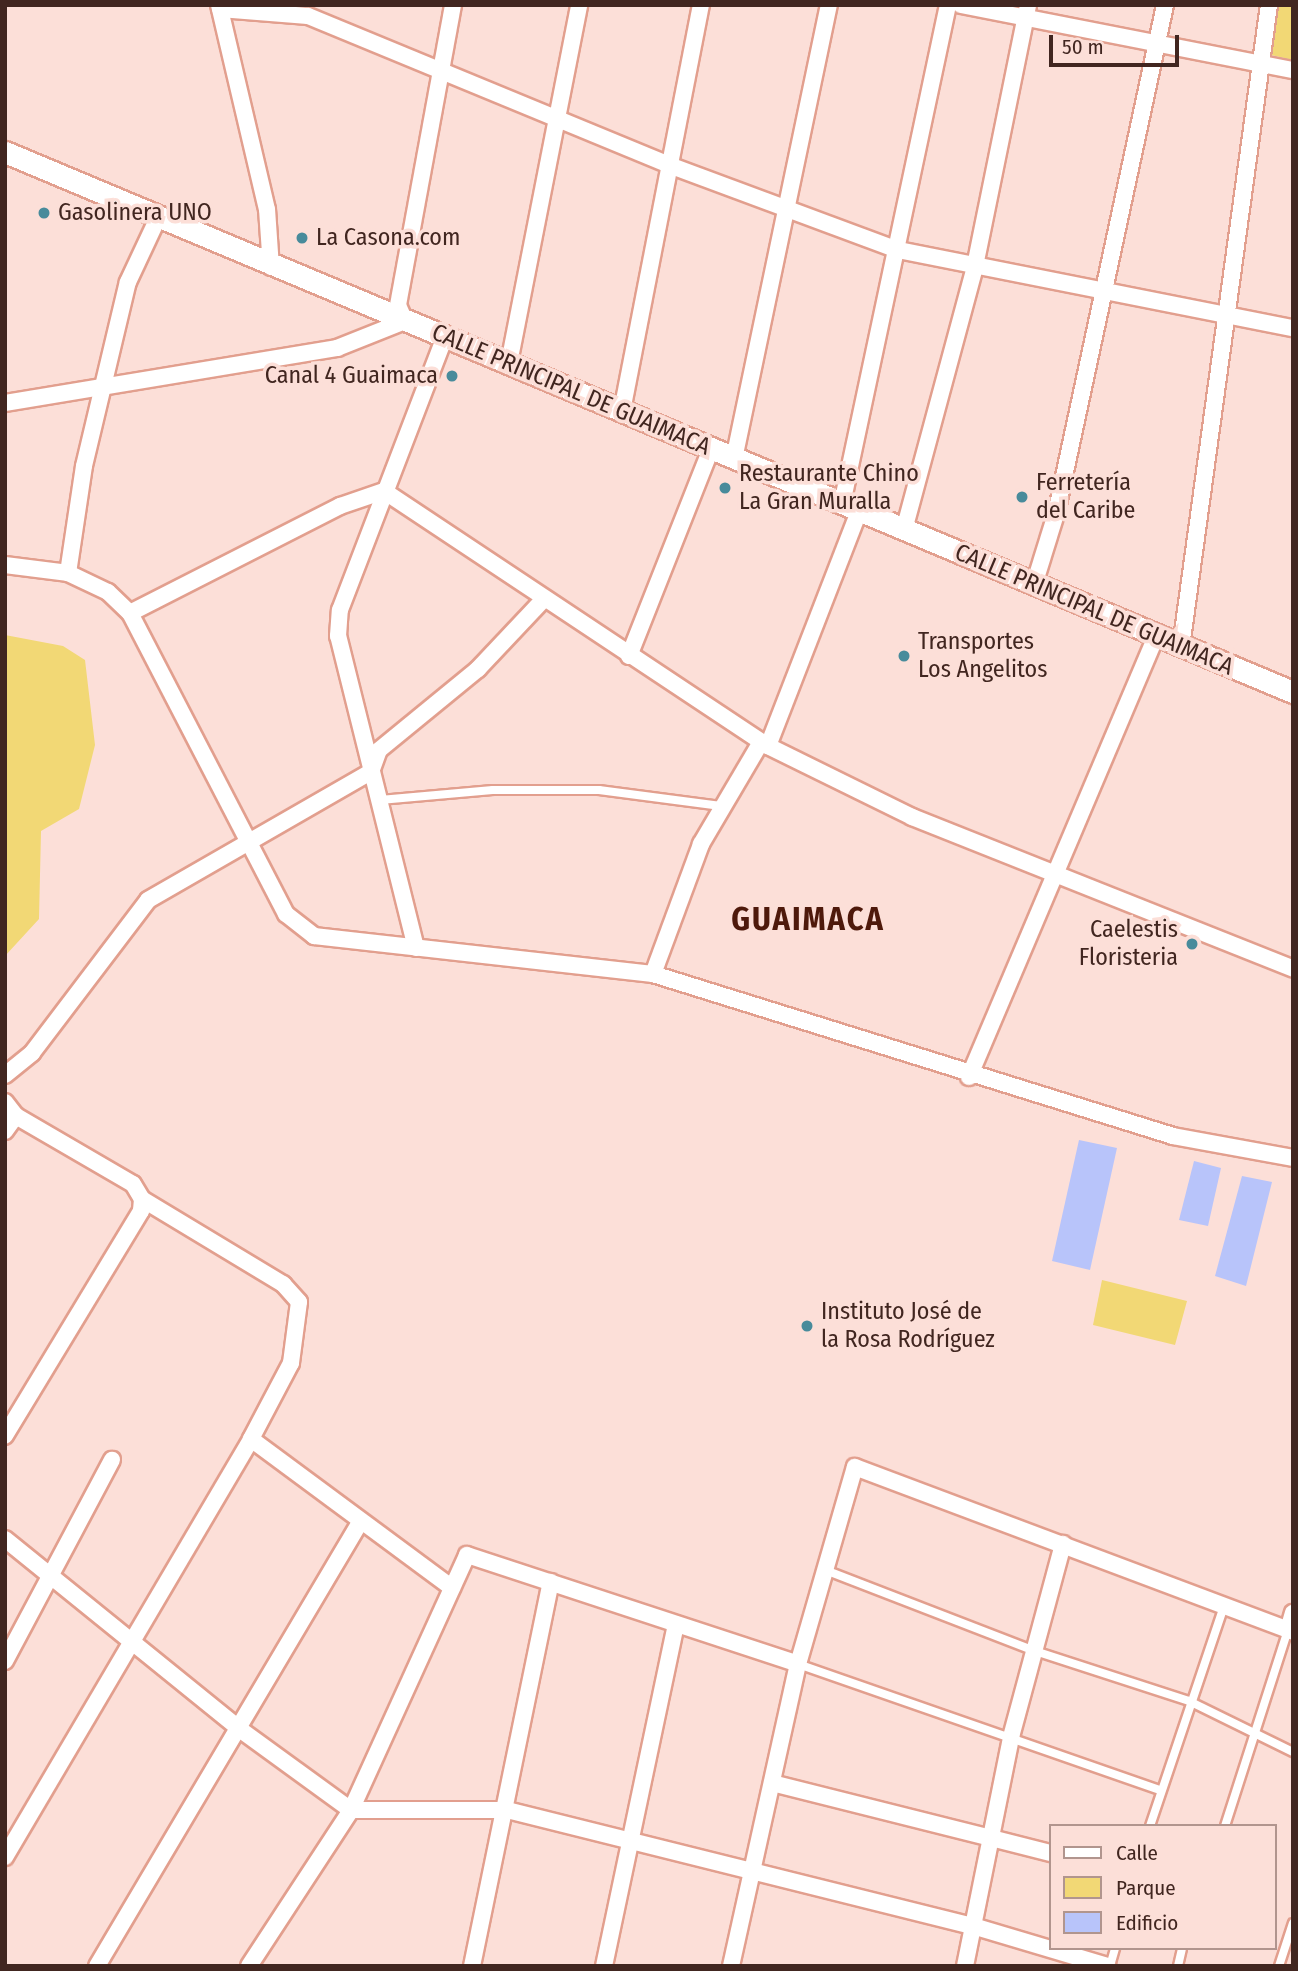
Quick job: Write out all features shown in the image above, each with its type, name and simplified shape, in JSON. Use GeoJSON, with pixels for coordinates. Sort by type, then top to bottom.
{"type":"FeatureCollection","features":[{"type":"Feature","properties":{"kind":"main road","name":"CALLE PRINCIPAL DE GUAIMACA"},"geometry":{"type":"LineString","coordinates":[[5,152],[157,220],[509,363],[1293,692]]}},
{"type":"Feature","properties":{"kind":"street"},"geometry":{"type":"LineString","coordinates":[[5,403],[337,348],[405,321],[398,305],[453,5]]}},
{"type":"Feature","properties":{"kind":"street"},"geometry":{"type":"LineString","coordinates":[[509,363],[579,5]]}},
{"type":"Feature","properties":{"kind":"street"},"geometry":{"type":"LineString","coordinates":[[622,411],[701,5]]}},
{"type":"Feature","properties":{"kind":"street"},"geometry":{"type":"LineString","coordinates":[[734,458],[789,208],[829,5]]}},
{"type":"Feature","properties":{"kind":"street"},"geometry":{"type":"LineString","coordinates":[[653,974],[721,806],[764,744],[850,507],[898,250],[948,5]]}},
{"type":"Feature","properties":{"kind":"street"},"geometry":{"type":"LineString","coordinates":[[961,5],[1026,13],[1156,45],[1261,62],[1293,70]]}},
{"type":"Feature","properties":{"kind":"street"},"geometry":{"type":"LineString","coordinates":[[1034,585],[1106,291],[1165,5]]}},
{"type":"Feature","properties":{"kind":"street"},"geometry":{"type":"LineString","coordinates":[[1181,647],[1224,315],[1269,5]]}},
{"type":"Feature","properties":{"kind":"street"},"geometry":{"type":"LineString","coordinates":[[271,267],[267,209],[219,7],[308,16],[442,69],[669,165],[898,250],[1293,328]]}},
{"type":"Feature","properties":{"kind":"street"},"geometry":{"type":"LineString","coordinates":[[904,530],[975,266],[1026,13]]}},
{"type":"Feature","properties":{"kind":"street"},"geometry":{"type":"LineString","coordinates":[[68,573],[103,387],[128,282],[157,220]]}},
{"type":"Feature","properties":{"kind":"street"},"geometry":{"type":"LineString","coordinates":[[416,948],[338,636],[340,610],[445,337]]}},
{"type":"Feature","properties":{"kind":"street"},"geometry":{"type":"LineString","coordinates":[[629,656],[711,449]]}},
{"type":"Feature","properties":{"kind":"street"},"geometry":{"type":"LineString","coordinates":[[384,491],[521,579],[543,600],[764,744],[912,817],[1293,969]]}},
{"type":"Feature","properties":{"kind":"street"},"geometry":{"type":"LineString","coordinates":[[130,613],[340,506],[384,491]]}},
{"type":"Feature","properties":{"kind":"street"},"geometry":{"type":"LineString","coordinates":[[5,565],[68,573],[108,592],[130,613],[248,841],[299,929],[334,940],[653,974],[969,1077],[1173,1136],[1293,1158]]}},
{"type":"Feature","properties":{"kind":"street"},"geometry":{"type":"LineString","coordinates":[[5,1075],[32,1053],[148,900],[372,767],[379,750],[478,669],[543,600]]}},
{"type":"Feature","properties":{"kind":"street"},"geometry":{"type":"LineString","coordinates":[[969,1077],[1156,636]]}},
{"type":"Feature","properties":{"kind":"street"},"geometry":{"type":"LineString","coordinates":[[5,1102],[16,1116],[82,1150],[133,1184],[142,1199],[283,1284],[299,1302],[291,1363],[251,1439],[5,1857]]}},
{"type":"Feature","properties":{"kind":"street"},"geometry":{"type":"LineString","coordinates":[[5,1130],[16,1116]]}},
{"type":"Feature","properties":{"kind":"street"},"geometry":{"type":"LineString","coordinates":[[5,1436],[141,1211],[142,1199]]}},
{"type":"Feature","properties":{"kind":"street"},"geometry":{"type":"LineString","coordinates":[[251,1439],[359,1524],[452,1588]]}},
{"type":"Feature","properties":{"kind":"street"},"geometry":{"type":"LineString","coordinates":[[5,1661],[112,1460]]}},
{"type":"Feature","properties":{"kind":"street"},"geometry":{"type":"LineString","coordinates":[[731,1966],[798,1664],[855,1467],[1291,1631],[1293,1613]]}},
{"type":"Feature","properties":{"kind":"street"},"geometry":{"type":"LineString","coordinates":[[97,1966],[359,1524]]}},
{"type":"Feature","properties":{"kind":"street"},"geometry":{"type":"LineString","coordinates":[[5,1539],[238,1728],[351,1810],[507,1810],[750,1875],[973,1926],[1050,1949]]}},
{"type":"Feature","properties":{"kind":"street"},"geometry":{"type":"LineString","coordinates":[[965,1966],[1011,1737],[1063,1544]]}},
{"type":"Feature","properties":{"kind":"street"},"geometry":{"type":"LineString","coordinates":[[249,1966],[351,1810],[452,1588],[470,1555],[798,1664]]}},
{"type":"Feature","properties":{"kind":"street"},"geometry":{"type":"LineString","coordinates":[[472,1966],[507,1810],[551,1582]]}},
{"type":"Feature","properties":{"kind":"street"},"geometry":{"type":"LineString","coordinates":[[604,1966],[633,1844],[676,1624]]}},
{"type":"Feature","properties":{"kind":"street"},"geometry":{"type":"LineString","coordinates":[[772,1783],[991,1834],[1050,1853]]}},
{"type":"Feature","properties":{"kind":"street"},"geometry":{"type":"LineString","coordinates":[[1055,1950],[1109,1966]]}},
{"type":"Feature","properties":{"kind":"lane"},"geometry":{"type":"LineString","coordinates":[[380,800],[493,790],[599,790],[721,806]]}},
{"type":"Feature","properties":{"kind":"lane"},"geometry":{"type":"LineString","coordinates":[[825,1570],[1035,1651],[1189,1702],[1256,1738],[1293,1752]]}},
{"type":"Feature","properties":{"kind":"lane"},"geometry":{"type":"LineString","coordinates":[[1151,1824],[1189,1702],[1224,1606]]}},
{"type":"Feature","properties":{"kind":"lane"},"geometry":{"type":"LineString","coordinates":[[1226,1824],[1291,1631]]}},
{"type":"Feature","properties":{"kind":"lane"},"geometry":{"type":"LineString","coordinates":[[798,1664],[1160,1790]]}},
{"type":"Feature","properties":{"kind":"lane"},"geometry":{"type":"LineString","coordinates":[[1279,1966],[1293,1923]]}},
{"type":"Feature","properties":{"kind":"green space"},"geometry":{"type":"Polygon","coordinates":[[[1279,5],[1293,5],[1293,60],[1271,55],[1279,5]]]}},
{"type":"Feature","properties":{"kind":"green space"},"geometry":{"type":"Polygon","coordinates":[[[5,635],[63,646],[85,660],[95,745],[79,809],[41,831],[39,919],[5,956],[5,635]]]}},
{"type":"Feature","properties":{"kind":"green space"},"geometry":{"type":"Polygon","coordinates":[[[1102,1280],[1187,1301],[1175,1345],[1093,1325],[1102,1280]]]}},
{"type":"Feature","properties":{"kind":"building"},"geometry":{"type":"Polygon","coordinates":[[[1079,1140],[1117,1148],[1090,1270],[1052,1261],[1079,1140]]]}},
{"type":"Feature","properties":{"kind":"building"},"geometry":{"type":"Polygon","coordinates":[[[1194,1161],[1221,1168],[1208,1226],[1179,1220],[1194,1161]]]}},
{"type":"Feature","properties":{"kind":"building"},"geometry":{"type":"Polygon","coordinates":[[[1242,1176],[1272,1182],[1246,1286],[1215,1276],[1242,1176]]]}},
{"type":"Feature","properties":{"kind":"place","name":"Gasolinera UNO"},"geometry":{"type":"Point","coordinates":[44,213]}},
{"type":"Feature","properties":{"kind":"place","name":"La Casona.com"},"geometry":{"type":"Point","coordinates":[302,238]}},
{"type":"Feature","properties":{"kind":"place","name":"Canal 4 Guaimaca"},"geometry":{"type":"Point","coordinates":[452,376]}},
{"type":"Feature","properties":{"kind":"place","name":"Restaurante Chino La Gran Muralla"},"geometry":{"type":"Point","coordinates":[725,488]}},
{"type":"Feature","properties":{"kind":"place","name":"Ferretería del Caribe"},"geometry":{"type":"Point","coordinates":[1022,497]}},
{"type":"Feature","properties":{"kind":"place","name":"Transportes Los Angelitos"},"geometry":{"type":"Point","coordinates":[904,656]}},
{"type":"Feature","properties":{"kind":"place","name":"Caelestis Floristeria"},"geometry":{"type":"Point","coordinates":[1192,944]}},
{"type":"Feature","properties":{"kind":"place","name":"Instituto José de la Rosa Rodríguez"},"geometry":{"type":"Point","coordinates":[807,1326]}},
{"type":"Feature","properties":{"kind":"district","name":"GUAIMACA"},"geometry":{"type":"Point","coordinates":[808,919]}}]}
